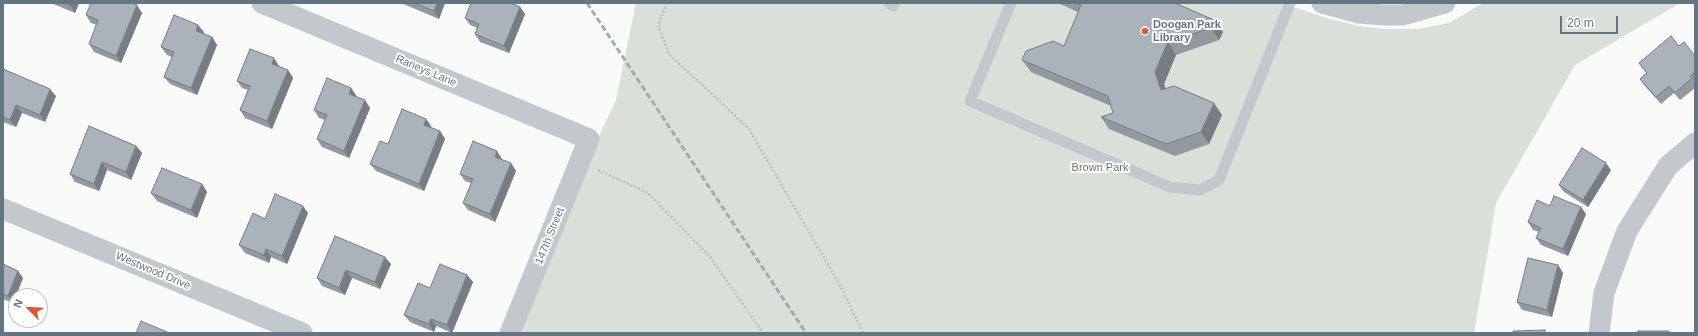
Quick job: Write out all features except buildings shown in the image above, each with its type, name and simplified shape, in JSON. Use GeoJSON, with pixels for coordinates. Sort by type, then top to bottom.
{"type":"FeatureCollection","features":[{"type":"Feature","properties":{"kind":"street","name":"Raneys Lane"},"geometry":{"type":"LineString","coordinates":[[262,3],[589,139]]}},
{"type":"Feature","properties":{"kind":"street"},"geometry":{"type":"LineString","coordinates":[[1322,3],[1358,13],[1384,15],[1403,15],[1445,3]]}},
{"type":"Feature","properties":{"kind":"street","name":"147th Street"},"geometry":{"type":"LineString","coordinates":[[510,333],[589,139]]}},
{"type":"Feature","properties":{"kind":"street"},"geometry":{"type":"LineString","coordinates":[[1599,333],[1604,293],[1627,231],[1668,166],[1695,143]]}},
{"type":"Feature","properties":{"kind":"street","name":"Westwood Drive"},"geometry":{"type":"LineString","coordinates":[[3,209],[302,333]]}},
{"type":"Feature","properties":{"kind":"lane"},"geometry":{"type":"LineString","coordinates":[[889,3],[893,6],[895,3]]}},
{"type":"Feature","properties":{"kind":"lane"},"geometry":{"type":"LineString","coordinates":[[1011,3],[970,101],[1170,187],[1200,190],[1219,180],[1290,3]]}},
{"type":"Feature","properties":{"kind":"path"},"geometry":{"type":"LineString","coordinates":[[667,3],[658,24],[669,54],[749,129],[840,285],[863,333]]}},
{"type":"Feature","properties":{"kind":"path"},"geometry":{"type":"LineString","coordinates":[[580,162],[648,193],[710,257],[763,333]]}},
{"type":"Feature","properties":{"kind":"green space","name":"Brown Park"},"geometry":{"type":"Polygon","coordinates":[[[636,3],[1281,3],[1330,19],[1359,26],[1385,29],[1418,29],[1449,23],[1483,3],[1680,3],[1575,65],[1496,203],[1474,333],[519,333],[596,143],[616,100],[636,3]]]}},
{"type":"Feature","properties":{"kind":"railway"},"geometry":{"type":"LineString","coordinates":[[587,3],[806,333]]}},
{"type":"Feature","properties":{"kind":"place","name":"Doogan Park Library"},"geometry":{"type":"Point","coordinates":[1145,31]}}]}
